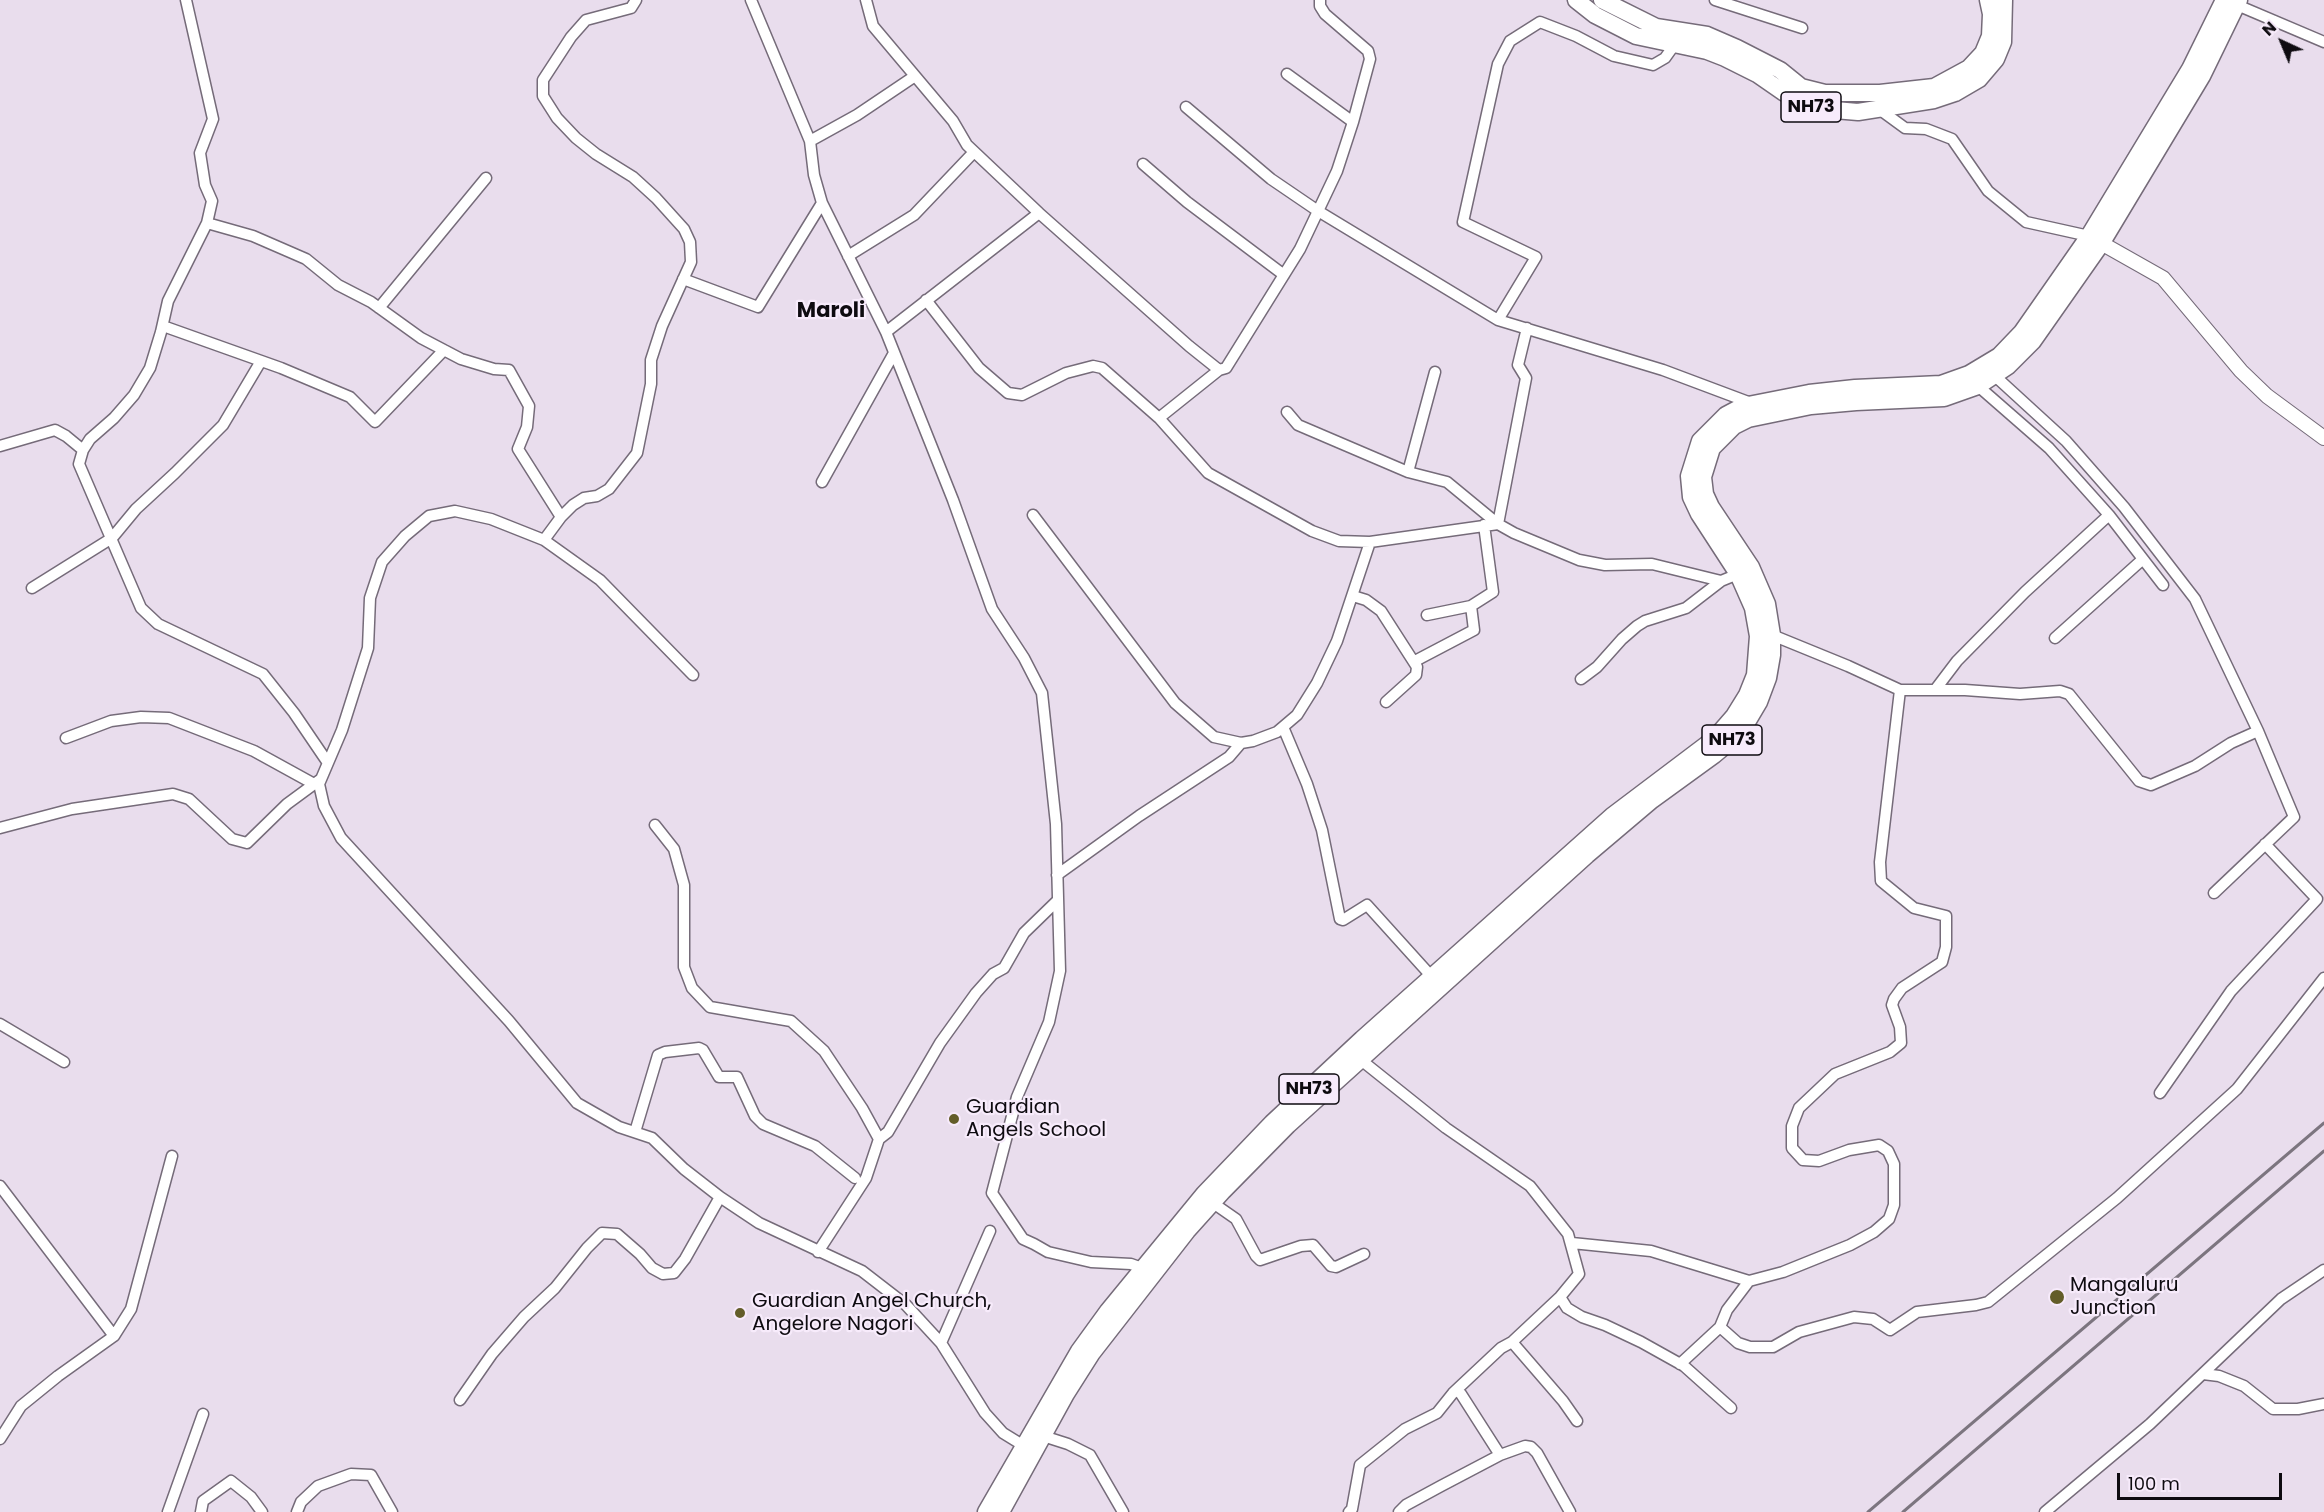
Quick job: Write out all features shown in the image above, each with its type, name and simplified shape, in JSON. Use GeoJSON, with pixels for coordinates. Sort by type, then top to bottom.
{"type":"FeatureCollection","features":[{"type":"Feature","properties":{"kind":"highway","name":"NH73"},"geometry":{"type":"LineString","coordinates":[[1576,0],[1595,15],[1636,36],[1707,51],[1725,58],[1757,74],[1811,108],[1858,112],[1934,100],[1955,93],[1979,79],[1996,59],[2003,42],[2004,0]]}},
{"type":"Feature","properties":{"kind":"highway","name":"NH73"},"geometry":{"type":"LineString","coordinates":[[1602,0],[1656,27],[1707,35],[1780,70],[1801,87],[1825,93],[1880,93],[1934,87],[1969,68],[1983,53],[1990,36],[1991,15],[1988,0]]}},
{"type":"Feature","properties":{"kind":"highway","name":"NH73"},"geometry":{"type":"LineString","coordinates":[[1001,1512],[1029,1449],[1079,1351],[1142,1268],[1204,1194],[1272,1123],[1432,977],[1612,816],[1714,738],[1734,716],[1747,695],[1755,675],[1758,654],[1753,608],[1738,574],[1699,514],[1691,497],[1689,476],[1700,441],[1726,415],[1753,403],[1944,398],[1978,386],[2008,366],[2033,341],[2095,240],[2190,69],[2233,2]]}},
{"type":"Feature","properties":{"kind":"highway","name":"NH73"},"geometry":{"type":"LineString","coordinates":[[986,1512],[1029,1449],[1043,1436],[1092,1353],[1187,1231],[1288,1125],[1624,822],[1714,756],[1746,724],[1759,702],[1768,678],[1772,655],[1772,635],[1767,604],[1750,567],[1705,494],[1703,477],[1712,448],[1734,426],[1748,419],[1810,400],[1855,388],[1941,384],[1985,366],[1999,356],[2022,332],[2095,240]]}},
{"type":"Feature","properties":{"kind":"street"},"geometry":{"type":"LineString","coordinates":[[186,0],[213,118],[200,153],[205,185],[212,201],[207,223],[168,301],[150,368],[134,395],[114,418],[90,439],[83,450],[79,464],[141,608],[158,624],[263,674],[294,713],[328,763]]}},
{"type":"Feature","properties":{"kind":"street"},"geometry":{"type":"LineString","coordinates":[[544,540],[561,517],[584,498],[597,496],[609,489],[637,453],[651,384],[651,360],[662,326],[691,262],[690,242],[684,230],[656,198],[633,177],[596,154],[576,138],[557,118],[543,96],[543,80],[571,37],[586,20],[631,8],[636,0]]}},
{"type":"Feature","properties":{"kind":"street"},"geometry":{"type":"LineString","coordinates":[[751,0],[810,141],[814,175],[822,203],[886,332],[953,500],[992,609],[1024,658],[1042,693],[1056,824],[1060,971],[1049,1022],[1017,1097],[992,1193],[1023,1239],[1041,1248],[1091,1262],[1131,1264],[1142,1268]]}},
{"type":"Feature","properties":{"kind":"street"},"geometry":{"type":"LineString","coordinates":[[866,0],[873,26],[953,121],[967,145],[1039,213],[1219,370]]}},
{"type":"Feature","properties":{"kind":"street"},"geometry":{"type":"LineString","coordinates":[[1159,418],[1219,370],[1226,368],[1300,249],[1337,171],[1370,59],[1368,51],[1325,14],[1320,6],[1320,0]]}},
{"type":"Feature","properties":{"kind":"street"},"geometry":{"type":"LineString","coordinates":[[1715,0],[1802,28]]}},
{"type":"Feature","properties":{"kind":"street"},"geometry":{"type":"LineString","coordinates":[[2233,2],[2324,42]]}},
{"type":"Feature","properties":{"kind":"street"},"geometry":{"type":"LineString","coordinates":[[1498,320],[1536,257],[1463,222],[1498,64],[1510,41],[1540,22],[1576,36],[1614,56],[1653,65],[1665,58],[1675,44]]}},
{"type":"Feature","properties":{"kind":"street"},"geometry":{"type":"LineString","coordinates":[[1287,74],[1353,122]]}},
{"type":"Feature","properties":{"kind":"street"},"geometry":{"type":"LineString","coordinates":[[810,141],[857,115],[915,76]]}},
{"type":"Feature","properties":{"kind":"street"},"geometry":{"type":"LineString","coordinates":[[1186,107],[1271,179],[1318,211],[1498,320],[1663,370],[1753,403]]}},
{"type":"Feature","properties":{"kind":"street"},"geometry":{"type":"LineString","coordinates":[[1880,109],[1905,128],[1926,129],[1952,139],[1988,190],[2026,222],[2095,240],[2163,278],[2241,371],[2267,396],[2324,438]]}},
{"type":"Feature","properties":{"kind":"street"},"geometry":{"type":"LineString","coordinates":[[848,256],[914,215],[974,152]]}},
{"type":"Feature","properties":{"kind":"street"},"geometry":{"type":"LineString","coordinates":[[1143,164],[1187,202],[1284,275]]}},
{"type":"Feature","properties":{"kind":"street"},"geometry":{"type":"LineString","coordinates":[[379,308],[486,178]]}},
{"type":"Feature","properties":{"kind":"street"},"geometry":{"type":"LineString","coordinates":[[683,279],[758,307],[822,203]]}},
{"type":"Feature","properties":{"kind":"street"},"geometry":{"type":"LineString","coordinates":[[886,332],[1039,213]]}},
{"type":"Feature","properties":{"kind":"street"},"geometry":{"type":"LineString","coordinates":[[207,223],[254,236],[306,259],[338,285],[379,308],[421,338],[460,359],[494,369],[509,370],[529,406],[527,427],[518,449],[561,517]]}},
{"type":"Feature","properties":{"kind":"street"},"geometry":{"type":"LineString","coordinates":[[926,300],[979,368],[1008,393],[1022,396],[1066,373],[1093,366],[1102,368],[1159,418],[1208,474],[1312,531],[1339,541],[1370,542],[1498,524]]}},
{"type":"Feature","properties":{"kind":"street"},"geometry":{"type":"LineString","coordinates":[[163,326],[261,361],[350,397],[375,422],[444,350]]}},
{"type":"Feature","properties":{"kind":"street"},"geometry":{"type":"LineString","coordinates":[[1498,524],[1526,378],[1518,365],[1527,328]]}},
{"type":"Feature","properties":{"kind":"street"},"geometry":{"type":"LineString","coordinates":[[822,482],[894,353]]}},
{"type":"Feature","properties":{"kind":"street"},"geometry":{"type":"LineString","coordinates":[[32,588],[112,538],[136,509],[176,474],[223,426],[261,361]]}},
{"type":"Feature","properties":{"kind":"street"},"geometry":{"type":"LineString","coordinates":[[1408,472],[1435,372]]}},
{"type":"Feature","properties":{"kind":"street"},"geometry":{"type":"LineString","coordinates":[[1995,376],[2066,441],[2124,507],[2195,599],[2258,731],[2294,817],[2214,893]]}},
{"type":"Feature","properties":{"kind":"street"},"geometry":{"type":"LineString","coordinates":[[1978,386],[2049,448],[2109,515],[2163,585]]}},
{"type":"Feature","properties":{"kind":"street"},"geometry":{"type":"LineString","coordinates":[[1287,412],[1298,425],[1408,472],[1447,482],[1498,524],[1579,560],[1605,565],[1652,564],[1721,580]]}},
{"type":"Feature","properties":{"kind":"street"},"geometry":{"type":"LineString","coordinates":[[0,446],[55,430],[83,450]]}},
{"type":"Feature","properties":{"kind":"street"},"geometry":{"type":"LineString","coordinates":[[0,828],[72,809],[173,794],[189,799],[232,839],[247,843],[286,804],[318,781],[328,763],[352,704],[369,648],[370,598],[382,562],[405,536],[429,516],[455,511],[491,519],[544,540],[600,580],[693,675]]}},
{"type":"Feature","properties":{"kind":"street"},"geometry":{"type":"LineString","coordinates":[[1033,515],[1104,605],[1175,703],[1214,737],[1241,743],[1253,741],[1283,727],[1298,715],[1317,683],[1337,641],[1370,542]]}},
{"type":"Feature","properties":{"kind":"street"},"geometry":{"type":"LineString","coordinates":[[1935,690],[1957,661],[2109,515]]}},
{"type":"Feature","properties":{"kind":"street"},"geometry":{"type":"LineString","coordinates":[[1427,615],[1472,606],[1493,592],[1484,525]]}},
{"type":"Feature","properties":{"kind":"street"},"geometry":{"type":"LineString","coordinates":[[2055,638],[2143,559]]}},
{"type":"Feature","properties":{"kind":"street"},"geometry":{"type":"LineString","coordinates":[[1581,679],[1597,667],[1637,626],[1686,608],[1721,580],[1738,574]]}},
{"type":"Feature","properties":{"kind":"street"},"geometry":{"type":"LineString","coordinates":[[1353,596],[1366,600],[1381,611],[1415,661],[1418,671],[1416,675],[1386,702]]}},
{"type":"Feature","properties":{"kind":"street"},"geometry":{"type":"LineString","coordinates":[[1415,661],[1474,630],[1472,606]]}},
{"type":"Feature","properties":{"kind":"street"},"geometry":{"type":"LineString","coordinates":[[1772,635],[1900,690],[2069,694],[2128,769],[2139,781],[2151,785],[2195,766],[2231,743],[2258,731]]}},
{"type":"Feature","properties":{"kind":"street"},"geometry":{"type":"LineString","coordinates":[[1572,1243],[1651,1251],[1749,1281],[1783,1272],[1850,1245],[1874,1232],[1889,1219],[1894,1205],[1894,1164],[1888,1151],[1879,1145],[1849,1150],[1819,1161],[1803,1160],[1792,1148],[1792,1126],[1799,1108],[1835,1074],[1890,1052],[1901,1043],[1900,1027],[1892,1005],[1894,999],[1902,988],[1942,962],[1946,947],[1946,916],[1914,908],[1881,881],[1880,862],[1900,690]]}},
{"type":"Feature","properties":{"kind":"street"},"geometry":{"type":"LineString","coordinates":[[66,738],[111,721],[141,717],[169,718],[254,751],[318,781],[324,806],[341,838],[509,1021],[563,1088],[578,1103],[620,1127],[652,1137],[684,1169],[720,1197],[759,1222],[862,1271],[906,1305],[941,1343],[985,1413],[1002,1433],[1029,1449]]}},
{"type":"Feature","properties":{"kind":"street"},"geometry":{"type":"LineString","coordinates":[[1283,727],[1322,830],[1340,919],[1343,920],[1367,905],[1432,977]]}},
{"type":"Feature","properties":{"kind":"street"},"geometry":{"type":"LineString","coordinates":[[1057,875],[1138,816],[1229,756],[1241,743]]}},
{"type":"Feature","properties":{"kind":"street"},"geometry":{"type":"LineString","coordinates":[[655,825],[674,849],[684,885],[684,967],[692,988],[710,1007],[791,1021],[824,1051],[862,1108],[879,1139]]}},
{"type":"Feature","properties":{"kind":"street"},"geometry":{"type":"LineString","coordinates":[[2160,1092],[2231,991],[2317,899],[2265,844]]}},
{"type":"Feature","properties":{"kind":"street"},"geometry":{"type":"LineString","coordinates":[[818,1252],[866,1178],[879,1139],[888,1132],[940,1043],[976,993],[993,974],[1004,968],[1024,933],[1058,900]]}},
{"type":"Feature","properties":{"kind":"street"},"geometry":{"type":"LineString","coordinates":[[1720,1327],[1738,1343],[1750,1347],[1773,1347],[1799,1332],[1854,1317],[1873,1319],[1890,1330],[1917,1312],[1988,1302],[2117,1198],[2237,1089],[2324,978]]}},
{"type":"Feature","properties":{"kind":"street"},"geometry":{"type":"LineString","coordinates":[[0,1024],[64,1062]]}},
{"type":"Feature","properties":{"kind":"street"},"geometry":{"type":"LineString","coordinates":[[635,1132],[658,1055],[699,1048],[703,1050],[719,1077],[737,1077],[755,1116],[763,1124],[815,1146],[855,1178]]}},
{"type":"Feature","properties":{"kind":"street"},"geometry":{"type":"LineString","coordinates":[[1349,1512],[1352,1509],[1360,1465],[1405,1429],[1437,1413],[1457,1390],[1501,1348],[1512,1342],[1560,1297],[1579,1274],[1568,1234],[1530,1186],[1446,1128],[1361,1060]]}},
{"type":"Feature","properties":{"kind":"street"},"geometry":{"type":"LineString","coordinates":[[0,1439],[21,1406],[114,1336],[131,1309],[172,1156]]}},
{"type":"Feature","properties":{"kind":"street"},"geometry":{"type":"LineString","coordinates":[[0,1186],[114,1336]]}},
{"type":"Feature","properties":{"kind":"street"},"geometry":{"type":"LineString","coordinates":[[460,1400],[524,1317],[555,1288],[602,1233],[616,1234],[640,1254],[652,1268],[663,1274],[674,1273],[685,1259],[720,1197]]}},
{"type":"Feature","properties":{"kind":"street"},"geometry":{"type":"LineString","coordinates":[[1213,1203],[1236,1219],[1260,1260],[1301,1246],[1313,1245],[1330,1266],[1336,1267],[1364,1254]]}},
{"type":"Feature","properties":{"kind":"street"},"geometry":{"type":"LineString","coordinates":[[941,1343],[990,1231]]}},
{"type":"Feature","properties":{"kind":"street"},"geometry":{"type":"LineString","coordinates":[[2045,1512],[2150,1424],[2281,1299],[2324,1270]]}},
{"type":"Feature","properties":{"kind":"street"},"geometry":{"type":"LineString","coordinates":[[1680,1364],[1720,1327],[1727,1310],[1749,1281]]}},
{"type":"Feature","properties":{"kind":"street"},"geometry":{"type":"LineString","coordinates":[[1560,1297],[1567,1308],[1582,1317],[1632,1338],[1680,1364],[1731,1408]]}},
{"type":"Feature","properties":{"kind":"street"},"geometry":{"type":"LineString","coordinates":[[1512,1342],[1563,1401],[1576,1421]]}},
{"type":"Feature","properties":{"kind":"street"},"geometry":{"type":"LineString","coordinates":[[2203,1374],[2219,1376],[2244,1386],[2273,1409],[2298,1409],[2324,1404]]}},
{"type":"Feature","properties":{"kind":"street"},"geometry":{"type":"LineString","coordinates":[[1457,1390],[1500,1455]]}},
{"type":"Feature","properties":{"kind":"street"},"geometry":{"type":"LineString","coordinates":[[168,1512],[202,1414]]}},
{"type":"Feature","properties":{"kind":"street"},"geometry":{"type":"LineString","coordinates":[[1043,1436],[1068,1444],[1090,1455],[1123,1512]]}},
{"type":"Feature","properties":{"kind":"street"},"geometry":{"type":"LineString","coordinates":[[1399,1512],[1406,1505],[1500,1455],[1525,1446],[1531,1447],[1537,1453],[1570,1512]]}},
{"type":"Feature","properties":{"kind":"street"},"geometry":{"type":"LineString","coordinates":[[297,1512],[301,1502],[318,1486],[351,1474],[371,1475],[392,1512]]}},
{"type":"Feature","properties":{"kind":"street"},"geometry":{"type":"LineString","coordinates":[[201,1512],[203,1501],[231,1481],[251,1497],[262,1512]]}},
{"type":"Feature","properties":{"kind":"railway"},"geometry":{"type":"LineString","coordinates":[[1868,1512],[2324,1123]]}},
{"type":"Feature","properties":{"kind":"railway"},"geometry":{"type":"LineString","coordinates":[[1903,1512],[2324,1151]]}},
{"type":"Feature","properties":{"kind":"place","name":"Guardian Angels School"},"geometry":{"type":"Point","coordinates":[954,1119]}},
{"type":"Feature","properties":{"kind":"place","name":"Mangaluru Junction"},"geometry":{"type":"Point","coordinates":[2057,1297]}},
{"type":"Feature","properties":{"kind":"place","name":"Guardian Angel Church, Angelore Nagori"},"geometry":{"type":"Point","coordinates":[740,1313]}},
{"type":"Feature","properties":{"kind":"district","name":"Maroli"},"geometry":{"type":"Point","coordinates":[831,312]}}]}
